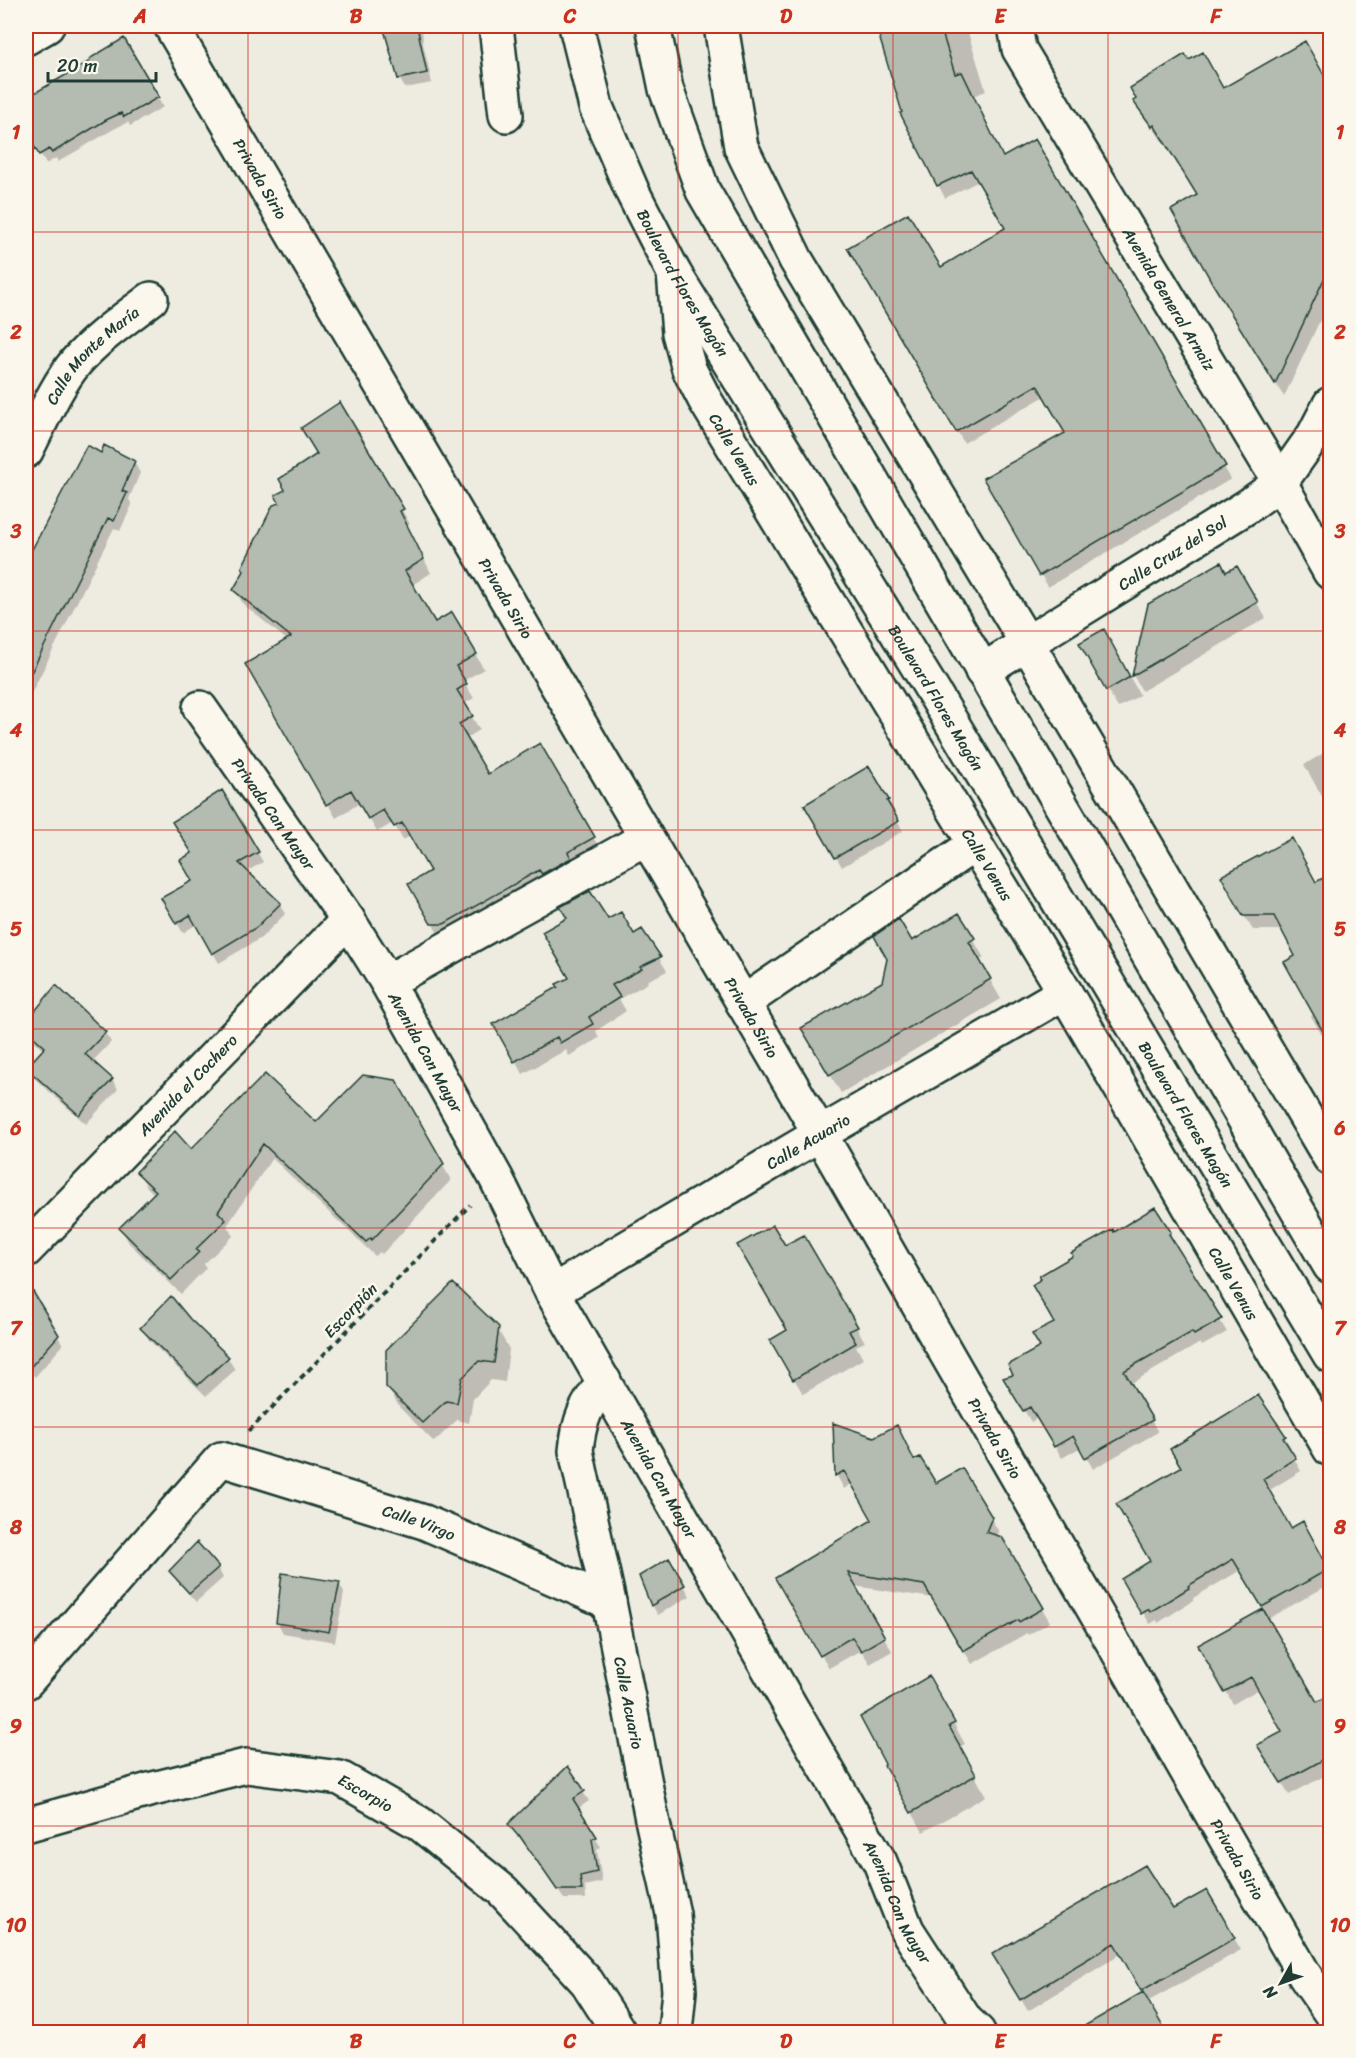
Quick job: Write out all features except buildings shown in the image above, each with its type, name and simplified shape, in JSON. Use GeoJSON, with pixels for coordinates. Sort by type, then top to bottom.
{"type":"FeatureCollection","features":[{"type":"Feature","properties":{"kind":"street"},"geometry":{"type":"LineString","coordinates":[[26,38],[47,26]]}},
{"type":"Feature","properties":{"kind":"street","name":"Privada Sirio"},"geometry":{"type":"LineString","coordinates":[[171,26],[820,1134],[1305,1976],[1330,2012]]}},
{"type":"Feature","properties":{"kind":"street"},"geometry":{"type":"LineString","coordinates":[[496,26],[506,115]]}},
{"type":"Feature","properties":{"kind":"street","name":"Boulevard Flores Magón"},"geometry":{"type":"LineString","coordinates":[[576,26],[596,107],[633,193],[674,273],[928,683],[1330,1355]]}},
{"type":"Feature","properties":{"kind":"street"},"geometry":{"type":"LineString","coordinates":[[653,26],[666,89],[703,191],[1330,1266]]}},
{"type":"Feature","properties":{"kind":"street"},"geometry":{"type":"LineString","coordinates":[[722,26],[741,147],[796,260],[1027,643],[1330,1158]]}},
{"type":"Feature","properties":{"kind":"street","name":"Avenida General Arnaiz"},"geometry":{"type":"LineString","coordinates":[[1015,26],[1019,49],[1280,483],[1330,572]]}},
{"type":"Feature","properties":{"kind":"street","name":"Calle Venus"},"geometry":{"type":"LineString","coordinates":[[674,273],[679,333],[689,369],[705,400],[1065,992],[1330,1449]]}},
{"type":"Feature","properties":{"kind":"street","name":"Calle Monte María"},"geometry":{"type":"LineString","coordinates":[[26,451],[75,363],[106,332],[151,300]]}},
{"type":"Feature","properties":{"kind":"street","name":"Calle Cruz del Sol"},"geometry":{"type":"LineString","coordinates":[[982,670],[1248,506],[1280,483],[1314,435],[1330,404]]}},
{"type":"Feature","properties":{"kind":"street","name":"Privada Can Mayor"},"geometry":{"type":"LineString","coordinates":[[200,708],[348,920]]}},
{"type":"Feature","properties":{"kind":"street"},"geometry":{"type":"LineString","coordinates":[[387,982],[646,838]]}},
{"type":"Feature","properties":{"kind":"street"},"geometry":{"type":"LineString","coordinates":[[743,1003],[975,844]]}},
{"type":"Feature","properties":{"kind":"street","name":"Avenida Can Mayor"},"geometry":{"type":"LineString","coordinates":[[348,920],[387,982],[496,1178],[552,1292],[880,1862],[907,1930],[966,2021],[978,2032]]}},
{"type":"Feature","properties":{"kind":"street","name":"Avenida el Cochero"},"geometry":{"type":"LineString","coordinates":[[26,1250],[348,920]]}},
{"type":"Feature","properties":{"kind":"street","name":"Calle Acuario"},"geometry":{"type":"LineString","coordinates":[[552,1292],[1065,992]]}},
{"type":"Feature","properties":{"kind":"street","name":"Calle Acuario"},"geometry":{"type":"LineString","coordinates":[[604,1381],[585,1408],[578,1430],[576,1451],[673,1914],[679,1991],[675,2032]]}},
{"type":"Feature","properties":{"kind":"street"},"geometry":{"type":"LineString","coordinates":[[26,1682],[221,1459]]}},
{"type":"Feature","properties":{"kind":"street","name":"Calle Virgo"},"geometry":{"type":"LineString","coordinates":[[221,1459],[424,1522],[609,1602]]}},
{"type":"Feature","properties":{"kind":"street","name":"Escorpio"},"geometry":{"type":"LineString","coordinates":[[26,1825],[149,1790],[246,1766],[340,1778],[419,1823],[503,1891],[587,1982],[619,2032]]}},
{"type":"Feature","properties":{"kind":"path","name":"Escorpión"},"geometry":{"type":"LineString","coordinates":[[221,1459],[496,1178]]}}]}
